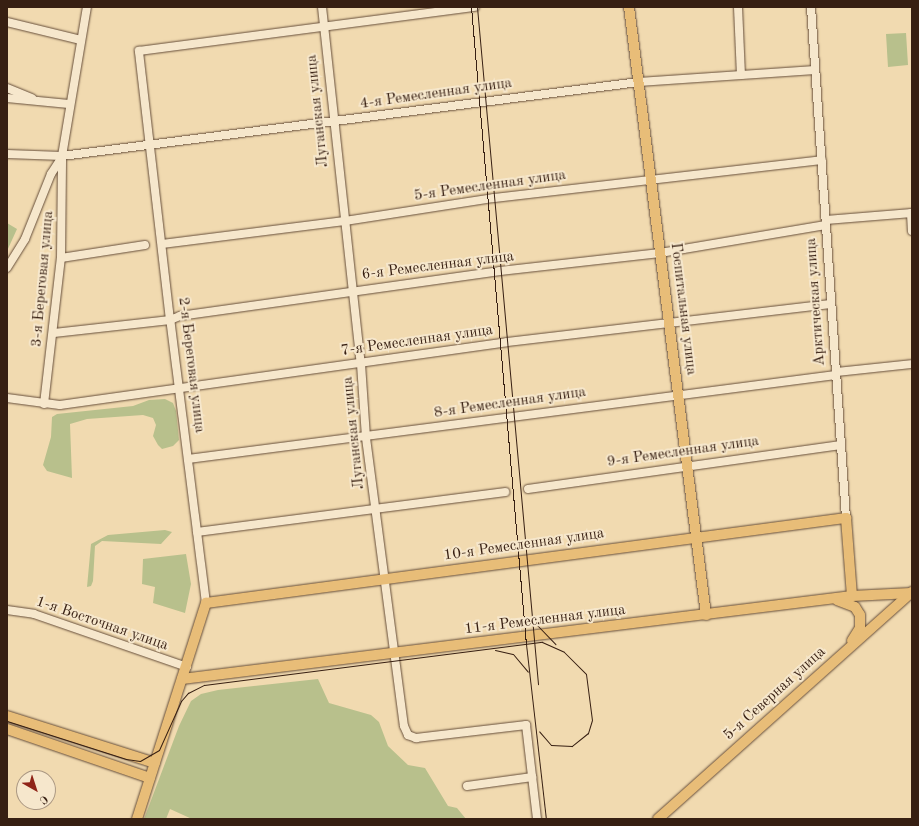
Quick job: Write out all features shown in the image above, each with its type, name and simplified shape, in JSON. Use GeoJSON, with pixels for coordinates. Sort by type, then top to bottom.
{"type":"FeatureCollection","features":[{"type":"Feature","properties":{"kind":"main road","name":"Госпитальная улица"},"geometry":{"type":"LineString","coordinates":[[629,7],[706,615]]}},
{"type":"Feature","properties":{"kind":"main road","name":"10-я Ремесленная улица"},"geometry":{"type":"LineString","coordinates":[[206,603],[846,518]]}},
{"type":"Feature","properties":{"kind":"main road","name":"Арктическая улица"},"geometry":{"type":"LineString","coordinates":[[846,518],[852,596]]}},
{"type":"Feature","properties":{"kind":"main road","name":"11-я Ремесленная улица"},"geometry":{"type":"LineString","coordinates":[[182,679],[394,654],[831,598],[912,593]]}},
{"type":"Feature","properties":{"kind":"main road","name":"5-я Северная улица"},"geometry":{"type":"LineString","coordinates":[[658,819],[912,593]]}},
{"type":"Feature","properties":{"kind":"main road"},"geometry":{"type":"LineString","coordinates":[[831,598],[848,603],[855,607],[860,615],[860,628],[845,652]]}},
{"type":"Feature","properties":{"kind":"main road","name":"2-я Береговая улица"},"geometry":{"type":"LineString","coordinates":[[137,819],[187,667],[206,603]]}},
{"type":"Feature","properties":{"kind":"main road"},"geometry":{"type":"LineString","coordinates":[[7,716],[155,763]]}},
{"type":"Feature","properties":{"kind":"main road"},"geometry":{"type":"LineString","coordinates":[[7,729],[150,778]]}},
{"type":"Feature","properties":{"kind":"street"},"geometry":{"type":"LineString","coordinates":[[7,22],[81,40],[87,7]]}},
{"type":"Feature","properties":{"kind":"street","name":"Луганская улица"},"geometry":{"type":"LineString","coordinates":[[322,7],[333,123],[361,364],[366,438],[404,726],[408,735],[416,738],[526,725],[532,777]]}},
{"type":"Feature","properties":{"kind":"street"},"geometry":{"type":"LineString","coordinates":[[323,26],[475,7]]}},
{"type":"Feature","properties":{"kind":"street"},"geometry":{"type":"LineString","coordinates":[[738,7],[740,75]]}},
{"type":"Feature","properties":{"kind":"street","name":"Арктическая улица"},"geometry":{"type":"LineString","coordinates":[[811,7],[846,518]]}},
{"type":"Feature","properties":{"kind":"street","name":"2-я Береговая улица"},"geometry":{"type":"LineString","coordinates":[[206,603],[170,320],[139,51],[323,26]]}},
{"type":"Feature","properties":{"kind":"street","name":"3-я Береговая улица"},"geometry":{"type":"LineString","coordinates":[[44,404],[54,333],[61,258],[62,156],[69,104],[81,40]]}},
{"type":"Feature","properties":{"kind":"street","name":"4-я Ремесленная улица"},"geometry":{"type":"LineString","coordinates":[[7,154],[62,156],[333,123],[639,82],[815,70]]}},
{"type":"Feature","properties":{"kind":"street"},"geometry":{"type":"LineString","coordinates":[[7,88],[40,101]]}},
{"type":"Feature","properties":{"kind":"street"},"geometry":{"type":"LineString","coordinates":[[7,98],[69,104]]}},
{"type":"Feature","properties":{"kind":"street","name":"3-я Береговая улица"},"geometry":{"type":"LineString","coordinates":[[7,268],[25,239],[51,174],[62,156]]}},
{"type":"Feature","properties":{"kind":"street","name":"5-я Ремесленная улица"},"geometry":{"type":"LineString","coordinates":[[162,244],[344,221],[494,198],[822,160]]}},
{"type":"Feature","properties":{"kind":"street"},"geometry":{"type":"LineString","coordinates":[[911,213],[912,231]]}},
{"type":"Feature","properties":{"kind":"street","name":"6-я Ремесленная улица"},"geometry":{"type":"LineString","coordinates":[[54,333],[170,320],[180,316],[352,291],[660,253],[826,222],[911,213]]}},
{"type":"Feature","properties":{"kind":"street"},"geometry":{"type":"LineString","coordinates":[[61,258],[145,245]]}},
{"type":"Feature","properties":{"kind":"street","name":"7-я Ремесленная улица"},"geometry":{"type":"LineString","coordinates":[[7,398],[44,404],[179,390],[507,342],[831,304]]}},
{"type":"Feature","properties":{"kind":"street","name":"8-я Ремесленная улица"},"geometry":{"type":"LineString","coordinates":[[188,459],[366,438],[679,394],[912,364]]}},
{"type":"Feature","properties":{"kind":"street","name":"9-я Ремесленная улица"},"geometry":{"type":"LineString","coordinates":[[528,489],[687,465],[841,445]]}},
{"type":"Feature","properties":{"kind":"street"},"geometry":{"type":"LineString","coordinates":[[197,532],[505,492]]}},
{"type":"Feature","properties":{"kind":"street","name":"1-я Восточная улица"},"geometry":{"type":"LineString","coordinates":[[7,610],[34,614],[187,667]]}},
{"type":"Feature","properties":{"kind":"street"},"geometry":{"type":"LineString","coordinates":[[467,786],[532,777],[537,819]]}},
{"type":"Feature","properties":{"kind":"green space"},"geometry":{"type":"Polygon","coordinates":[[[906,33],[908,65],[888,67],[886,34],[906,33]]]}},
{"type":"Feature","properties":{"kind":"green space"},"geometry":{"type":"Polygon","coordinates":[[[7,223],[17,229],[7,251],[7,223]]]}},
{"type":"Feature","properties":{"kind":"green space"},"geometry":{"type":"Polygon","coordinates":[[[165,399],[173,403],[176,411],[179,440],[173,446],[162,449],[158,445],[153,436],[156,425],[153,418],[143,415],[87,419],[70,424],[72,478],[47,471],[43,465],[51,437],[52,417],[57,414],[133,406],[149,400],[165,399]]]}},
{"type":"Feature","properties":{"kind":"green space"},"geometry":{"type":"Polygon","coordinates":[[[165,530],[172,532],[161,544],[102,541],[95,546],[93,581],[91,586],[87,587],[91,544],[108,535],[165,530]]]}},
{"type":"Feature","properties":{"kind":"green space"},"geometry":{"type":"Polygon","coordinates":[[[186,554],[191,584],[185,613],[153,603],[155,587],[142,584],[143,559],[186,554]]]}},
{"type":"Feature","properties":{"kind":"green space"},"geometry":{"type":"Polygon","coordinates":[[[318,679],[329,703],[371,715],[379,722],[388,746],[408,765],[425,768],[448,806],[457,808],[466,819],[192,819],[170,809],[166,819],[144,819],[179,726],[191,701],[201,694],[218,690],[318,679]]]}},
{"type":"Feature","properties":{"kind":"tram line"},"geometry":{"type":"LineString","coordinates":[[471,7],[526,644],[546,819]]}},
{"type":"Feature","properties":{"kind":"tram line"},"geometry":{"type":"LineString","coordinates":[[477,7],[538,684]]}},
{"type":"Feature","properties":{"kind":"tram line"},"geometry":{"type":"LineString","coordinates":[[532,616],[536,624],[555,644]]}},
{"type":"Feature","properties":{"kind":"tram line"},"geometry":{"type":"LineString","coordinates":[[7,721],[126,759],[140,761],[159,750],[181,701],[188,693],[204,685],[542,642],[564,652],[586,674],[592,720],[588,733],[572,746],[551,745],[539,731]]}},
{"type":"Feature","properties":{"kind":"tram line"},"geometry":{"type":"LineString","coordinates":[[495,650],[513,654],[528,672]]}}]}
